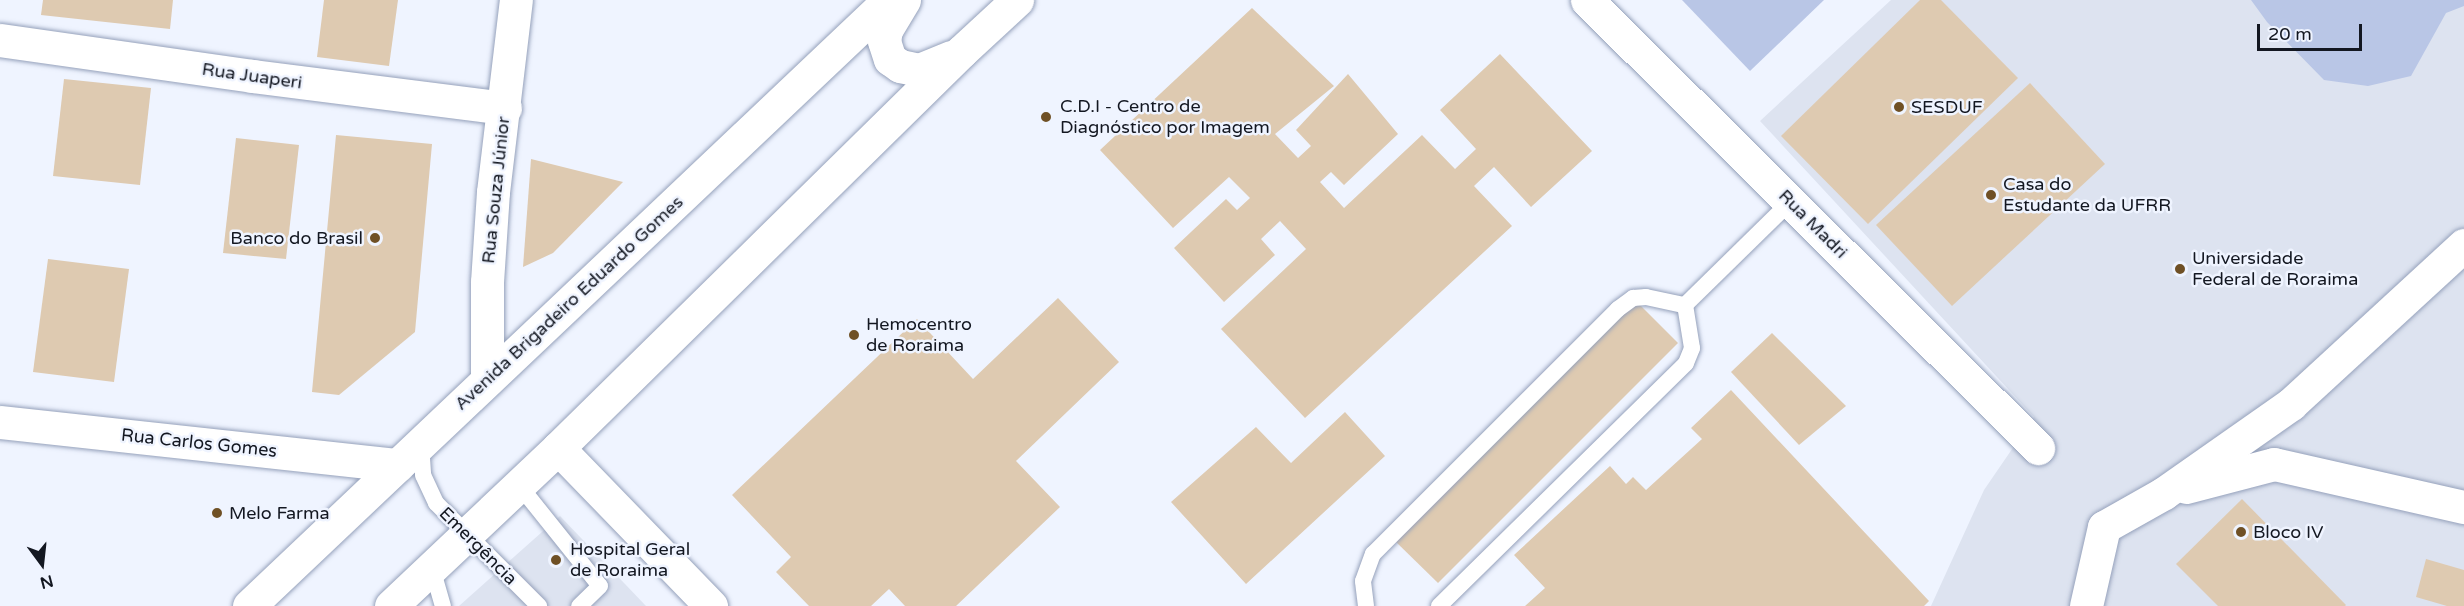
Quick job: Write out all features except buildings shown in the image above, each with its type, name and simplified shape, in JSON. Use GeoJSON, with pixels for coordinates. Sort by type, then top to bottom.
{"type":"FeatureCollection","features":[{"type":"Feature","properties":{"kind":"street","name":"Rua Souza Júnior"},"geometry":{"type":"LineString","coordinates":[[487,380],[487,271],[493,192],[505,108],[516,0]]}},
{"type":"Feature","properties":{"kind":"street","name":"Avenida Brigadeiro Eduardo Gomes"},"geometry":{"type":"LineString","coordinates":[[249,606],[889,0]]}},
{"type":"Feature","properties":{"kind":"street"},"geometry":{"type":"LineString","coordinates":[[904,0],[886,30],[884,41],[890,59],[900,66],[919,70],[937,65],[962,51]]}},
{"type":"Feature","properties":{"kind":"street"},"geometry":{"type":"LineString","coordinates":[[391,606],[558,448],[962,51],[1017,0]]}},
{"type":"Feature","properties":{"kind":"street","name":"Rua Madri"},"geometry":{"type":"LineString","coordinates":[[1587,0],[2038,448]]}},
{"type":"Feature","properties":{"kind":"street","name":"Rua Juaperi"},"geometry":{"type":"LineString","coordinates":[[0,40],[252,76],[505,108]]}},
{"type":"Feature","properties":{"kind":"street"},"geometry":{"type":"LineString","coordinates":[[2086,606],[2104,527],[2164,493],[2291,404],[2464,245]]}},
{"type":"Feature","properties":{"kind":"street","name":"Rua Carlos Gomes"},"geometry":{"type":"LineString","coordinates":[[0,422],[410,454]]}},
{"type":"Feature","properties":{"kind":"street"},"geometry":{"type":"LineString","coordinates":[[558,448],[711,606]]}},
{"type":"Feature","properties":{"kind":"street"},"geometry":{"type":"LineString","coordinates":[[2164,493],[2274,464],[2464,507]]}},
{"type":"Feature","properties":{"kind":"lane"},"geometry":{"type":"LineString","coordinates":[[1684,305],[1790,202]]}},
{"type":"Feature","properties":{"kind":"lane"},"geometry":{"type":"LineString","coordinates":[[1366,606],[1363,581],[1373,554],[1618,309],[1634,298],[1646,297],[1684,305]]}},
{"type":"Feature","properties":{"kind":"lane"},"geometry":{"type":"LineString","coordinates":[[1439,606],[1686,363],[1692,348],[1684,305]]}},
{"type":"Feature","properties":{"kind":"lane","name":"Emergência"},"geometry":{"type":"LineString","coordinates":[[410,454],[436,503],[539,606]]}},
{"type":"Feature","properties":{"kind":"lane"},"geometry":{"type":"LineString","coordinates":[[519,485],[600,586],[579,606]]}},
{"type":"Feature","properties":{"kind":"lane"},"geometry":{"type":"LineString","coordinates":[[432,568],[443,606]]}},
{"type":"Feature","properties":{"kind":"shaded area"},"geometry":{"type":"Polygon","coordinates":[[[1682,0],[1824,0],[1750,71],[1682,0]]]}},
{"type":"Feature","properties":{"kind":"shaded area","name":"Universidade Federal de Roraima"},"geometry":{"type":"Polygon","coordinates":[[[1891,0],[2464,0],[2464,606],[1931,606],[1984,490],[2034,417],[1760,121],[1891,0]]]}},
{"type":"Feature","properties":{"kind":"shaded area"},"geometry":{"type":"Polygon","coordinates":[[[2251,0],[2464,0],[2464,6],[2446,13],[2411,76],[2368,86],[2324,80],[2267,22],[2251,0]]]}},
{"type":"Feature","properties":{"kind":"shaded area","name":"Hospital Geral de Roraima"},"geometry":{"type":"Polygon","coordinates":[[[560,516],[646,606],[459,606],[560,516]]]}},
{"type":"Feature","properties":{"kind":"place","name":"SESDUF"},"geometry":{"type":"Point","coordinates":[1899,107]}},
{"type":"Feature","properties":{"kind":"place","name":"C.D.I - Centro de Diagnóstico por Imagem"},"geometry":{"type":"Point","coordinates":[1046,117]}},
{"type":"Feature","properties":{"kind":"place","name":"Casa do Estudante da UFRR"},"geometry":{"type":"Point","coordinates":[1991,195]}},
{"type":"Feature","properties":{"kind":"place","name":"Banco do Brasil"},"geometry":{"type":"Point","coordinates":[375,238]}},
{"type":"Feature","properties":{"kind":"place","name":"Universidade Federal de Roraima"},"geometry":{"type":"Point","coordinates":[2180,269]}},
{"type":"Feature","properties":{"kind":"place","name":"Hemocentro de Roraima"},"geometry":{"type":"Point","coordinates":[854,335]}},
{"type":"Feature","properties":{"kind":"place","name":"Melo Farma"},"geometry":{"type":"Point","coordinates":[217,513]}},
{"type":"Feature","properties":{"kind":"place","name":"Bloco IV"},"geometry":{"type":"Point","coordinates":[2241,532]}},
{"type":"Feature","properties":{"kind":"place","name":"Hospital Geral de Roraima"},"geometry":{"type":"Point","coordinates":[556,560]}}]}
